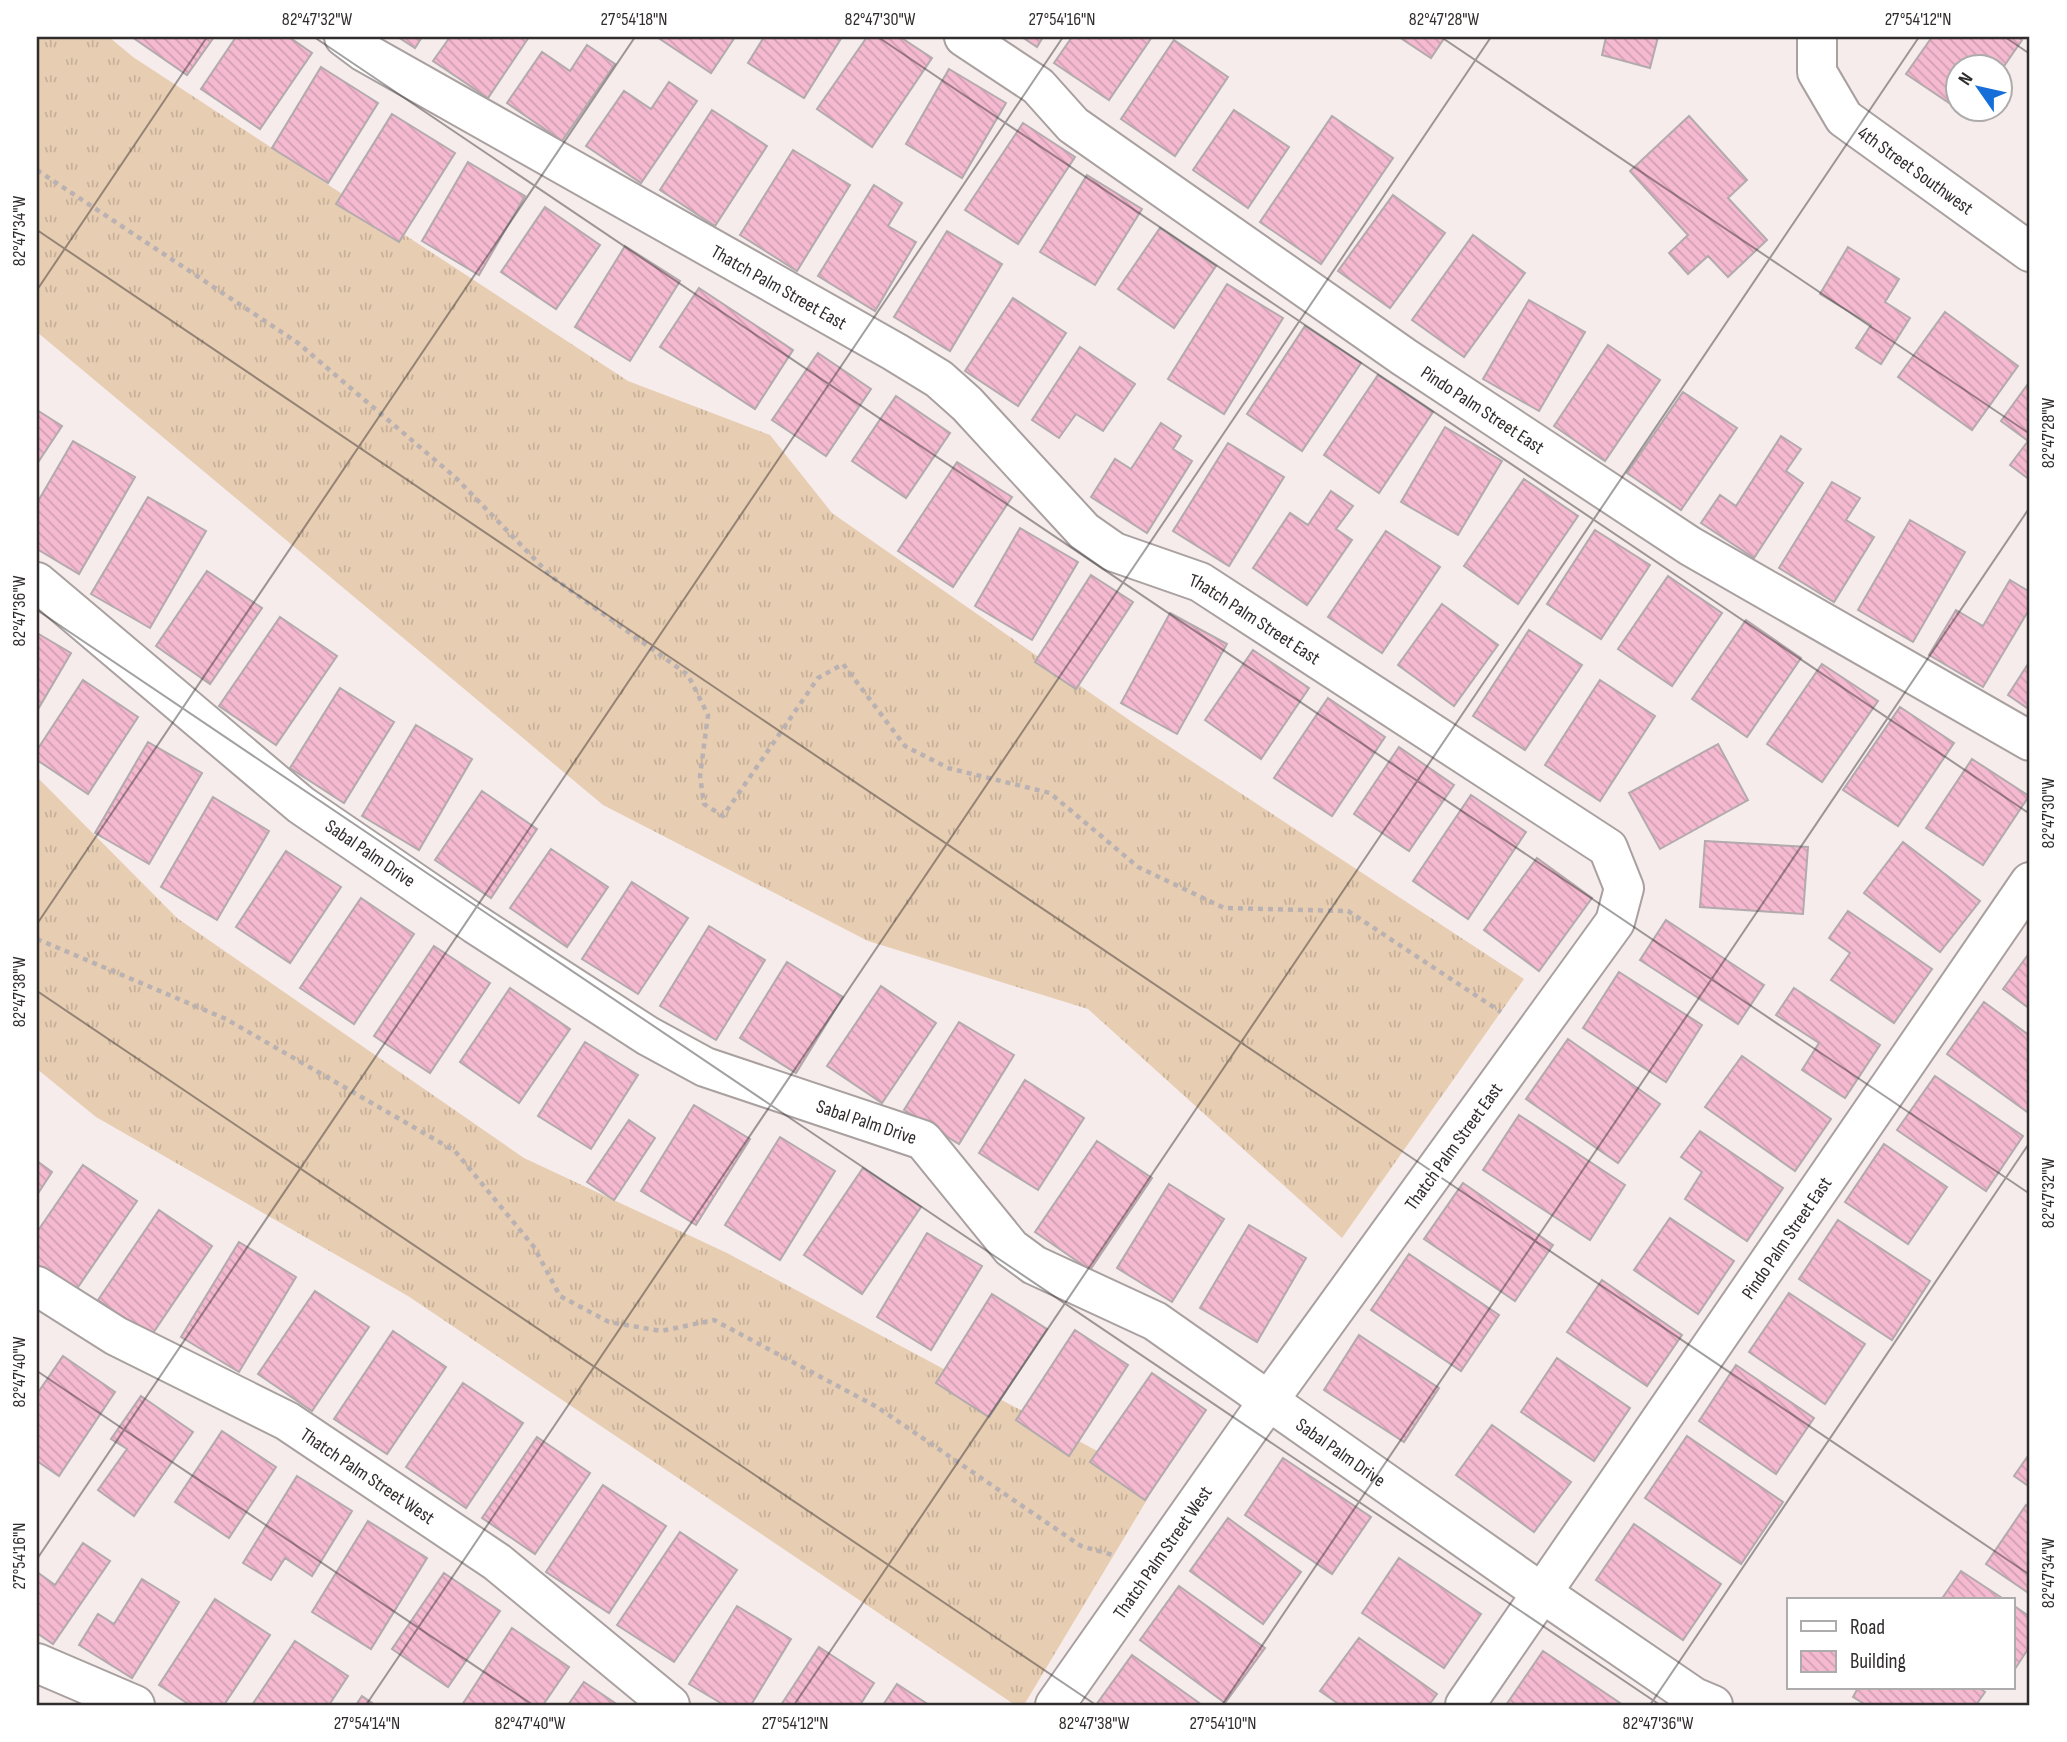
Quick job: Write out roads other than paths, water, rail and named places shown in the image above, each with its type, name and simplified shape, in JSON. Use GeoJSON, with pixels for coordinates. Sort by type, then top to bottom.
{"type":"FeatureCollection","features":[{"type":"Feature","properties":{"kind":"street","name":"Thatch Palm Street East"},"geometry":{"type":"LineString","coordinates":[[344,37],[365,52],[939,379],[967,404],[1084,531],[1114,552],[1200,582],[1608,848],[1624,888],[1615,922],[1269,1400]]}},
{"type":"Feature","properties":{"kind":"street","name":"Pindo Palm Street East"},"geometry":{"type":"LineString","coordinates":[[964,37],[1038,86],[1073,125],[1404,356],[1690,547],[2030,741]]}},
{"type":"Feature","properties":{"kind":"street","name":"4th Street Southwest"},"geometry":{"type":"LineString","coordinates":[[1817,54],[1844,118],[2030,253]]}},
{"type":"Feature","properties":{"kind":"street","name":"Sabal Palm Drive"},"geometry":{"type":"LineString","coordinates":[[37,582],[301,805],[475,924],[648,1036],[705,1067],[923,1140],[1011,1248],[1034,1265],[1155,1321],[1542,1593],[1694,1697],[1713,1705]]}},
{"type":"Feature","properties":{"kind":"street","name":"Pindo Palm Street East"},"geometry":{"type":"LineString","coordinates":[[1465,1705],[2030,882]]}},
{"type":"Feature","properties":{"kind":"street","name":"Thatch Palm Street West"},"geometry":{"type":"LineString","coordinates":[[37,1286],[116,1336],[288,1420],[497,1562],[670,1705]]}},
{"type":"Feature","properties":{"kind":"street","name":"Thatch Palm Street West"},"geometry":{"type":"LineString","coordinates":[[1055,1705],[1269,1400]]}},
{"type":"Feature","properties":{"kind":"street"},"geometry":{"type":"LineString","coordinates":[[37,1663],[135,1705]]}}]}
